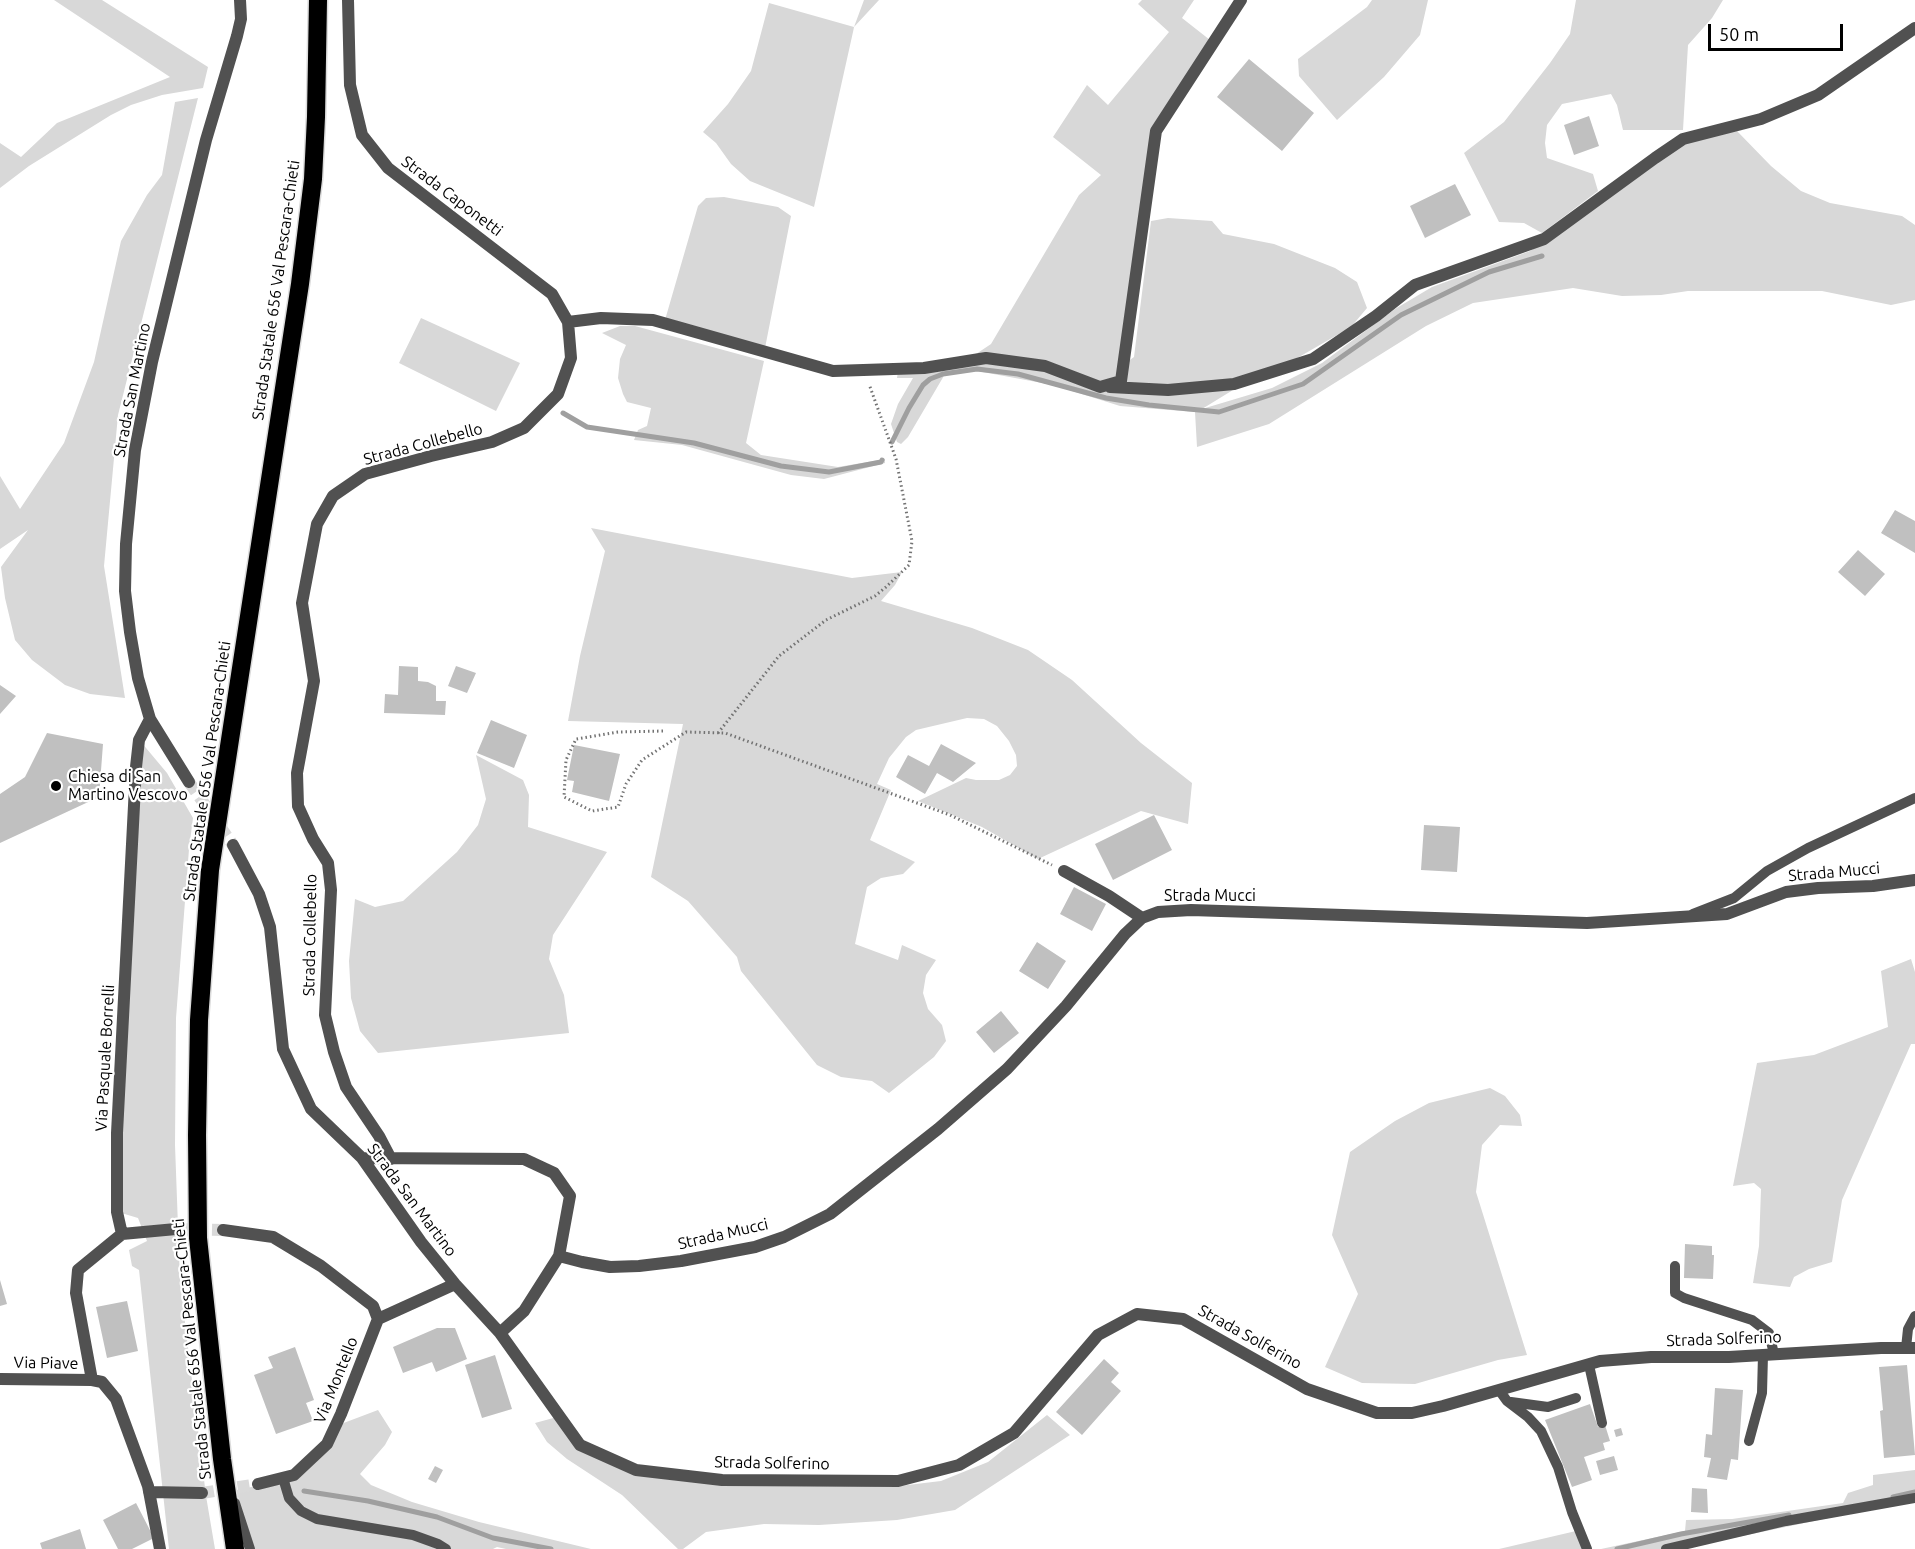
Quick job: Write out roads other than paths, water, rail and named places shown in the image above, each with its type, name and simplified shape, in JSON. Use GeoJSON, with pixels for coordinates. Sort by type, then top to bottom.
{"type":"FeatureCollection","features":[{"type":"Feature","properties":{"kind":"highway","name":"Strada Statale 656 Val Pescara-Chieti"},"geometry":{"type":"LineString","coordinates":[[235,1549],[222,1460],[198,1238],[199,1008],[210,870],[300,284],[311,191],[316,117],[318,0]]}},
{"type":"Feature","properties":{"kind":"street","name":"Strada San Martino"},"geometry":{"type":"LineString","coordinates":[[189,782],[150,719],[138,678],[125,591],[126,544],[134,462],[153,362],[206,140],[241,19],[240,0]]}},
{"type":"Feature","properties":{"kind":"street","name":"Strada Caponetti"},"geometry":{"type":"LineString","coordinates":[[348,0],[350,85],[362,135],[388,168],[552,294]]}},
{"type":"Feature","properties":{"kind":"street"},"geometry":{"type":"LineString","coordinates":[[1100,387],[1120,381],[1156,131],[1241,0]]}},
{"type":"Feature","properties":{"kind":"street"},"geometry":{"type":"LineString","coordinates":[[568,322],[601,318],[653,320],[833,371],[924,368],[986,358],[1045,366],[1100,387],[1168,390],[1234,384],[1313,359],[1376,316],[1415,285],[1544,239],[1683,139],[1761,119],[1818,95],[1915,28]]}},
{"type":"Feature","properties":{"kind":"street","name":"Strada Collebello"},"geometry":{"type":"LineString","coordinates":[[391,1159],[379,1136],[346,1087],[325,1015],[331,890],[328,863],[313,839],[298,806],[297,773],[314,681],[302,603],[317,524],[333,496],[365,474],[492,442],[524,428],[558,394],[571,358],[568,322],[552,294]]}},
{"type":"Feature","properties":{"kind":"street","name":"Via Pasquale Borrelli"},"geometry":{"type":"LineString","coordinates":[[122,1234],[117,1212],[117,1133],[136,767],[139,740],[150,719]]}},
{"type":"Feature","properties":{"kind":"street","name":"Strada San Martino"},"geometry":{"type":"LineString","coordinates":[[233,845],[259,894],[270,927],[283,1049],[311,1109],[362,1158],[421,1242],[455,1284],[500,1333]]}},
{"type":"Feature","properties":{"kind":"street"},"geometry":{"type":"LineString","coordinates":[[1064,871],[1109,896],[1142,918]]}},
{"type":"Feature","properties":{"kind":"street","name":"Strada Mucci"},"geometry":{"type":"LineString","coordinates":[[559,1256],[610,1267],[681,1261],[755,1247],[784,1237],[830,1214],[938,1129],[1006,1069],[1066,1006],[1125,934],[1142,918],[1158,912],[1191,910],[1587,924],[1727,914],[1777,895],[1798,890],[1874,886],[1915,880]]}},
{"type":"Feature","properties":{"kind":"street"},"geometry":{"type":"LineString","coordinates":[[362,1158],[524,1159],[554,1173],[570,1196],[559,1256],[524,1311],[500,1333]]}},
{"type":"Feature","properties":{"kind":"street"},"geometry":{"type":"LineString","coordinates":[[160,1549],[149,1492],[116,1399],[102,1382],[92,1380],[76,1293],[78,1270],[122,1234],[176,1230]]}},
{"type":"Feature","properties":{"kind":"street"},"geometry":{"type":"LineString","coordinates":[[223,1230],[273,1236],[321,1266],[373,1306],[378,1319],[455,1284]]}},
{"type":"Feature","properties":{"kind":"street","name":"Strada Solferino"},"geometry":{"type":"LineString","coordinates":[[500,1333],[580,1445],[636,1470],[722,1480],[898,1481],[960,1465],[1014,1433],[1098,1335],[1137,1314],[1183,1319],[1306,1389],[1377,1413],[1412,1413],[1600,1361],[1651,1357],[1910,1348]]}},
{"type":"Feature","properties":{"kind":"street","name":"Via Montello"},"geometry":{"type":"LineString","coordinates":[[258,1484],[294,1474],[327,1444],[378,1319]]}},
{"type":"Feature","properties":{"kind":"street","name":"Via Piave"},"geometry":{"type":"LineString","coordinates":[[0,1379],[92,1380]]}},
{"type":"Feature","properties":{"kind":"street"},"geometry":{"type":"LineString","coordinates":[[149,1492],[202,1493]]}},
{"type":"Feature","properties":{"kind":"lane"},"geometry":{"type":"LineString","coordinates":[[1687,916],[1734,898],[1767,872],[1808,848],[1915,798]]}},
{"type":"Feature","properties":{"kind":"lane"},"geometry":{"type":"LineString","coordinates":[[1675,1266],[1675,1293],[1752,1320],[1769,1334],[1762,1393],[1749,1441]]}},
{"type":"Feature","properties":{"kind":"lane"},"geometry":{"type":"LineString","coordinates":[[1910,1348],[1908,1329],[1915,1316]]}},
{"type":"Feature","properties":{"kind":"lane"},"geometry":{"type":"LineString","coordinates":[[1588,1365],[1602,1423]]}},
{"type":"Feature","properties":{"kind":"lane"},"geometry":{"type":"LineString","coordinates":[[1498,1390],[1507,1401],[1542,1431],[1558,1467],[1572,1512],[1587,1549]]}},
{"type":"Feature","properties":{"kind":"lane"},"geometry":{"type":"LineString","coordinates":[[1507,1401],[1548,1407],[1576,1398]]}},
{"type":"Feature","properties":{"kind":"lane"},"geometry":{"type":"LineString","coordinates":[[222,1460],[250,1549]]}},
{"type":"Feature","properties":{"kind":"lane"},"geometry":{"type":"LineString","coordinates":[[283,1478],[289,1498],[301,1511],[317,1520],[413,1535],[446,1549]]}},
{"type":"Feature","properties":{"kind":"lane"},"geometry":{"type":"LineString","coordinates":[[1666,1549],[1786,1521],[1915,1498]]}},
{"type":"Feature","properties":{"kind":"waterway"},"geometry":{"type":"LineString","coordinates":[[892,442],[923,385],[930,379],[943,374],[977,369],[1018,374],[1106,398],[1219,412],[1303,384],[1401,315],[1489,272],[1542,256]]}},
{"type":"Feature","properties":{"kind":"waterway"},"geometry":{"type":"LineString","coordinates":[[563,413],[587,427],[694,443],[781,466],[829,472],[882,460]]}},
{"type":"Feature","properties":{"kind":"waterway"},"geometry":{"type":"LineString","coordinates":[[304,1491],[368,1501],[437,1517],[493,1538],[551,1549]]}},
{"type":"Feature","properties":{"kind":"waterway"},"geometry":{"type":"LineString","coordinates":[[1893,1497],[1915,1492]]}},
{"type":"Feature","properties":{"kind":"waterway"},"geometry":{"type":"LineString","coordinates":[[1617,1549],[1681,1534],[1789,1515]]}},
{"type":"Feature","properties":{"kind":"tunnel"},"geometry":{"type":"LineString","coordinates":[[189,782],[233,845]]}},
{"type":"Feature","properties":{"kind":"tunnel"},"geometry":{"type":"LineString","coordinates":[[176,1229],[223,1230]]}},
{"type":"Feature","properties":{"kind":"tunnel"},"geometry":{"type":"LineString","coordinates":[[202,1493],[258,1484]]}},
{"type":"Feature","properties":{"kind":"place","name":"Chiesa di San Martino Vescovo"},"geometry":{"type":"Point","coordinates":[56,786]}}]}
